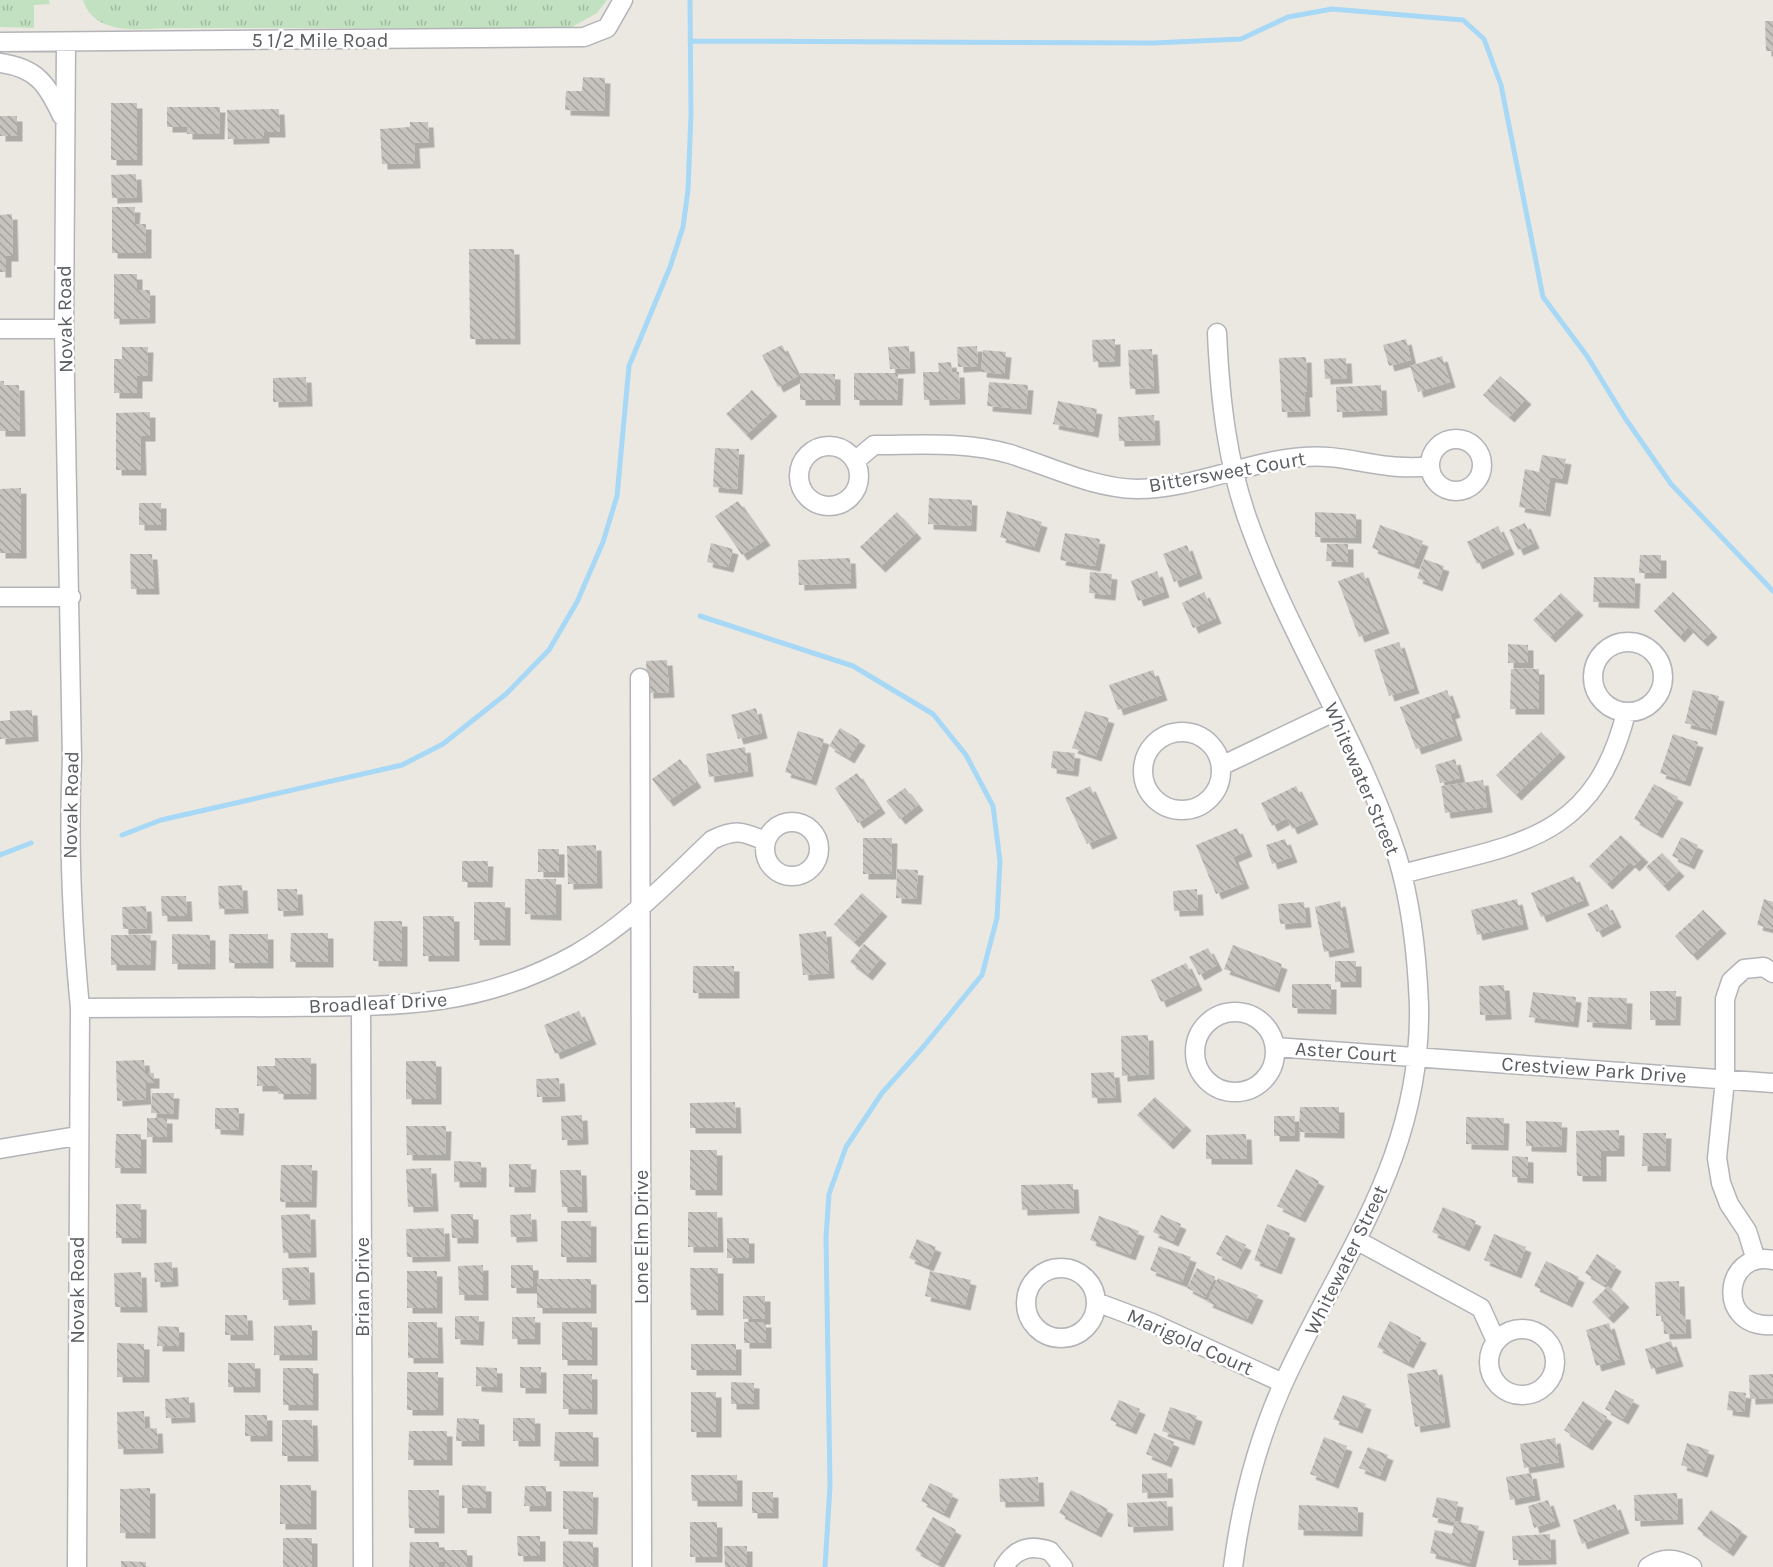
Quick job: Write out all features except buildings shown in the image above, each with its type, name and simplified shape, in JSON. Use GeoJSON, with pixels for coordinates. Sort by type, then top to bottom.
{"type":"FeatureCollection","features":[{"type":"Feature","properties":{"kind":"street","name":"5 1/2 Mile Road"},"geometry":{"type":"LineString","coordinates":[[0,42],[584,37],[607,28],[622,0]]}},
{"type":"Feature","properties":{"kind":"street","name":"Novak Road"},"geometry":{"type":"LineString","coordinates":[[66,42],[64,329],[72,759],[68,830],[71,919],[80,1008],[77,1136],[77,1567]]}},
{"type":"Feature","properties":{"kind":"street"},"geometry":{"type":"LineString","coordinates":[[0,63],[29,71],[46,83],[64,120]]}},
{"type":"Feature","properties":{"kind":"street"},"geometry":{"type":"LineString","coordinates":[[0,329],[64,329]]}},
{"type":"Feature","properties":{"kind":"street","name":"Whitewater Street"},"geometry":{"type":"LineString","coordinates":[[1217,333],[1223,414],[1234,471],[1249,525],[1270,576],[1381,813],[1402,874],[1417,958],[1419,1010],[1416,1057],[1408,1107],[1394,1157],[1358,1242],[1283,1383],[1250,1478],[1239,1525],[1233,1567]]}},
{"type":"Feature","properties":{"kind":"street","name":"Bittersweet Court"},"geometry":{"type":"LineString","coordinates":[[855,461],[874,445],[980,447],[1009,454],[1080,479],[1109,486],[1137,489],[1167,487],[1302,457],[1329,456],[1390,466],[1430,467]]}},
{"type":"Feature","properties":{"kind":"street"},"geometry":{"type":"LineString","coordinates":[[0,597],[70,597]]}},
{"type":"Feature","properties":{"kind":"street","name":"Lone Elm Drive"},"geometry":{"type":"LineString","coordinates":[[640,678],[642,1567]]}},
{"type":"Feature","properties":{"kind":"street"},"geometry":{"type":"LineString","coordinates":[[1221,766],[1334,712]]}},
{"type":"Feature","properties":{"kind":"street"},"geometry":{"type":"LineString","coordinates":[[1402,874],[1517,844],[1542,834],[1565,819],[1584,801],[1599,781],[1619,742],[1626,713]]}},
{"type":"Feature","properties":{"kind":"street"},"geometry":{"type":"LineString","coordinates":[[1182,732],[1203,738],[1212,745],[1221,766],[1217,789],[1200,806],[1188,810],[1164,806],[1147,789],[1143,777],[1143,766],[1152,746],[1170,734],[1182,732]]}},
{"type":"Feature","properties":{"kind":"street","name":"Broadleaf Drive"},"geometry":{"type":"LineString","coordinates":[[80,1008],[361,1006],[423,1004],[461,999],[506,987],[578,953],[639,907],[712,840],[730,831],[748,833],[765,841]]}},
{"type":"Feature","properties":{"kind":"street"},"geometry":{"type":"LineString","coordinates":[[1773,973],[1764,968],[1744,969],[1726,988],[1725,1080],[1717,1158],[1721,1183],[1729,1204],[1765,1260],[1746,1264],[1737,1273],[1731,1295],[1741,1316],[1751,1323],[1773,1325]]}},
{"type":"Feature","properties":{"kind":"street","name":"Brian Drive"},"geometry":{"type":"LineString","coordinates":[[361,1006],[363,1567]]}},
{"type":"Feature","properties":{"kind":"street"},"geometry":{"type":"LineString","coordinates":[[1229,1012],[1242,1012],[1259,1020],[1272,1035],[1275,1047],[1274,1061],[1269,1073],[1260,1083],[1241,1091],[1221,1089],[1209,1082],[1200,1072],[1196,1059],[1199,1034],[1206,1023],[1216,1016],[1229,1012]]}},
{"type":"Feature","properties":{"kind":"street","name":"Aster Court"},"geometry":{"type":"LineString","coordinates":[[1275,1047],[1416,1057]]}},
{"type":"Feature","properties":{"kind":"street","name":"Crestview Park Drive"},"geometry":{"type":"LineString","coordinates":[[1416,1057],[1773,1083]]}},
{"type":"Feature","properties":{"kind":"street"},"geometry":{"type":"LineString","coordinates":[[0,1149],[77,1136]]}},
{"type":"Feature","properties":{"kind":"street"},"geometry":{"type":"LineString","coordinates":[[1358,1242],[1481,1308],[1496,1341]]}},
{"type":"Feature","properties":{"kind":"street","name":"Marigold Court"},"geometry":{"type":"LineString","coordinates":[[1096,1302],[1152,1323],[1283,1383]]}},
{"type":"Feature","properties":{"kind":"street"},"geometry":{"type":"LineString","coordinates":[[1004,1567],[1010,1557],[1029,1547],[1050,1551],[1063,1567]]}},
{"type":"Feature","properties":{"kind":"street"},"geometry":{"type":"LineString","coordinates":[[1647,1567],[1660,1560],[1672,1559],[1692,1567]]}},
{"type":"Feature","properties":{"kind":"green space"},"geometry":{"type":"Polygon","coordinates":[[[0,0],[49,0],[50,4],[34,5],[34,28],[0,27],[0,0]]]}},
{"type":"Feature","properties":{"kind":"green space"},"geometry":{"type":"Polygon","coordinates":[[[83,0],[607,0],[597,13],[570,28],[136,29],[109,26],[98,20],[89,12],[83,0]]]}},
{"type":"Feature","properties":{"kind":"waterway"},"geometry":{"type":"LineString","coordinates":[[122,835],[161,820],[402,765],[443,744],[506,694],[549,650],[577,602],[603,542],[617,496],[629,366],[670,267],[683,227],[688,190],[691,114],[690,0]]}},
{"type":"Feature","properties":{"kind":"waterway"},"geometry":{"type":"LineString","coordinates":[[690,41],[1153,43],[1241,39],[1288,17],[1332,9],[1463,20],[1484,39],[1501,85],[1543,297],[1587,356],[1625,418],[1671,484],[1773,591]]}},
{"type":"Feature","properties":{"kind":"waterway"},"geometry":{"type":"LineString","coordinates":[[700,616],[853,666],[933,714],[966,755],[993,806],[1000,861],[997,918],[982,975],[882,1093],[846,1147],[829,1194],[826,1237],[830,1486],[825,1567]]}},
{"type":"Feature","properties":{"kind":"waterway"},"geometry":{"type":"LineString","coordinates":[[0,855],[31,843]]}}]}
